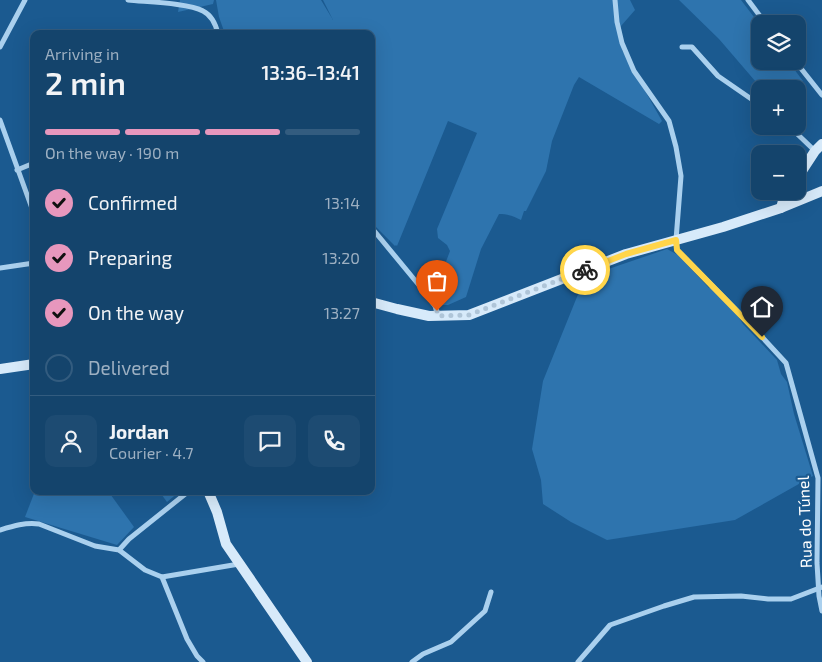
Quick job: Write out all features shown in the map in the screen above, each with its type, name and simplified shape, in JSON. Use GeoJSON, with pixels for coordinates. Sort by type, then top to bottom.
{"type":"FeatureCollection","features":[{"type":"Feature","properties":{"kind":"main road"},"geometry":{"type":"LineString","coordinates":[[806,166],[819,148]]}},
{"type":"Feature","properties":{"kind":"main road"},"geometry":{"type":"LineString","coordinates":[[375,303],[429,316],[469,315],[626,254],[781,208],[822,191]]}},
{"type":"Feature","properties":{"kind":"main road"},"geometry":{"type":"LineString","coordinates":[[781,208],[783,200]]}},
{"type":"Feature","properties":{"kind":"main road"},"geometry":{"type":"LineString","coordinates":[[0,369],[30,365]]}},
{"type":"Feature","properties":{"kind":"main road"},"geometry":{"type":"LineString","coordinates":[[210,495],[226,544],[307,662]]}},
{"type":"Feature","properties":{"kind":"street"},"geometry":{"type":"LineString","coordinates":[[0,47],[25,0]]}},
{"type":"Feature","properties":{"kind":"street"},"geometry":{"type":"LineString","coordinates":[[128,0],[190,6],[205,11],[215,24],[217,30]]}},
{"type":"Feature","properties":{"kind":"street"},"geometry":{"type":"LineString","coordinates":[[615,0],[622,42],[631,64],[669,122],[676,147],[681,176],[676,240]]}},
{"type":"Feature","properties":{"kind":"street"},"geometry":{"type":"LineString","coordinates":[[748,0],[759,15]]}},
{"type":"Feature","properties":{"kind":"street"},"geometry":{"type":"LineString","coordinates":[[682,46],[692,47],[718,76],[751,98]]}},
{"type":"Feature","properties":{"kind":"street"},"geometry":{"type":"LineString","coordinates":[[802,70],[822,95]]}},
{"type":"Feature","properties":{"kind":"street"},"geometry":{"type":"LineString","coordinates":[[0,120],[30,204]]}},
{"type":"Feature","properties":{"kind":"street"},"geometry":{"type":"LineString","coordinates":[[801,135],[819,148]]}},
{"type":"Feature","properties":{"kind":"street"},"geometry":{"type":"LineString","coordinates":[[17,170],[30,165]]}},
{"type":"Feature","properties":{"kind":"street"},"geometry":{"type":"LineString","coordinates":[[375,232],[435,306],[438,316]]}},
{"type":"Feature","properties":{"kind":"street","name":"Rua do Túnel"},"geometry":{"type":"LineString","coordinates":[[676,240],[677,250],[786,363],[818,478],[817,563],[822,612]]}},
{"type":"Feature","properties":{"kind":"street"},"geometry":{"type":"LineString","coordinates":[[0,268],[30,264]]}},
{"type":"Feature","properties":{"kind":"street"},"geometry":{"type":"LineString","coordinates":[[119,550],[129,539],[184,495]]}},
{"type":"Feature","properties":{"kind":"street"},"geometry":{"type":"LineString","coordinates":[[0,530],[16,525],[40,524],[94,546],[119,550],[145,570],[162,577],[239,564]]}},
{"type":"Feature","properties":{"kind":"street"},"geometry":{"type":"LineString","coordinates":[[162,577],[188,639],[197,656],[203,662]]}},
{"type":"Feature","properties":{"kind":"street"},"geometry":{"type":"LineString","coordinates":[[578,662],[610,625],[664,606],[694,597],[742,596],[790,599],[821,588]]}},
{"type":"Feature","properties":{"kind":"street"},"geometry":{"type":"LineString","coordinates":[[412,662],[423,654],[451,642],[485,611],[491,592]]}},
{"type":"Feature","properties":{"kind":"shaded area"},"geometry":{"type":"Polygon","coordinates":[[[180,0],[214,0],[213,4],[178,12],[180,0]]]}},
{"type":"Feature","properties":{"kind":"shaded area"},"geometry":{"type":"Polygon","coordinates":[[[216,0],[321,0],[333,20],[323,0],[630,0],[635,10],[621,26],[622,50],[662,121],[659,124],[579,77],[552,141],[546,171],[521,220],[505,214],[499,214],[481,249],[466,297],[448,305],[440,305],[432,299],[450,251],[447,245],[438,238],[437,229],[477,133],[448,121],[397,246],[395,246],[375,226],[375,30],[224,30],[216,0]]]}},
{"type":"Feature","properties":{"kind":"shaded area"},"geometry":{"type":"Polygon","coordinates":[[[679,0],[741,0],[752,15],[751,70],[795,70],[802,80],[754,80],[719,39],[679,0]]]}},
{"type":"Feature","properties":{"kind":"shaded area"},"geometry":{"type":"Polygon","coordinates":[[[667,249],[678,255],[709,288],[715,288],[728,301],[743,324],[777,360],[781,374],[787,382],[794,414],[813,476],[735,520],[607,540],[571,522],[543,504],[541,480],[532,449],[543,381],[585,277],[667,249]]]}},
{"type":"Feature","properties":{"kind":"shaded area"},"geometry":{"type":"Polygon","coordinates":[[[33,495],[111,495],[134,527],[117,545],[25,517],[33,495]]]}},
{"type":"Feature","properties":{"kind":"shaded area"},"geometry":{"type":"Polygon","coordinates":[[[162,495],[175,495],[167,502],[162,495]]]}},
{"type":"Feature","properties":{"kind":"way so far"},"geometry":{"type":"LineString","coordinates":[[437,311],[438,316],[469,315],[585,270]]}},
{"type":"Feature","properties":{"kind":"route"},"geometry":{"type":"LineString","coordinates":[[585,270],[626,254],[676,240],[677,250],[762,337]]}}]}
